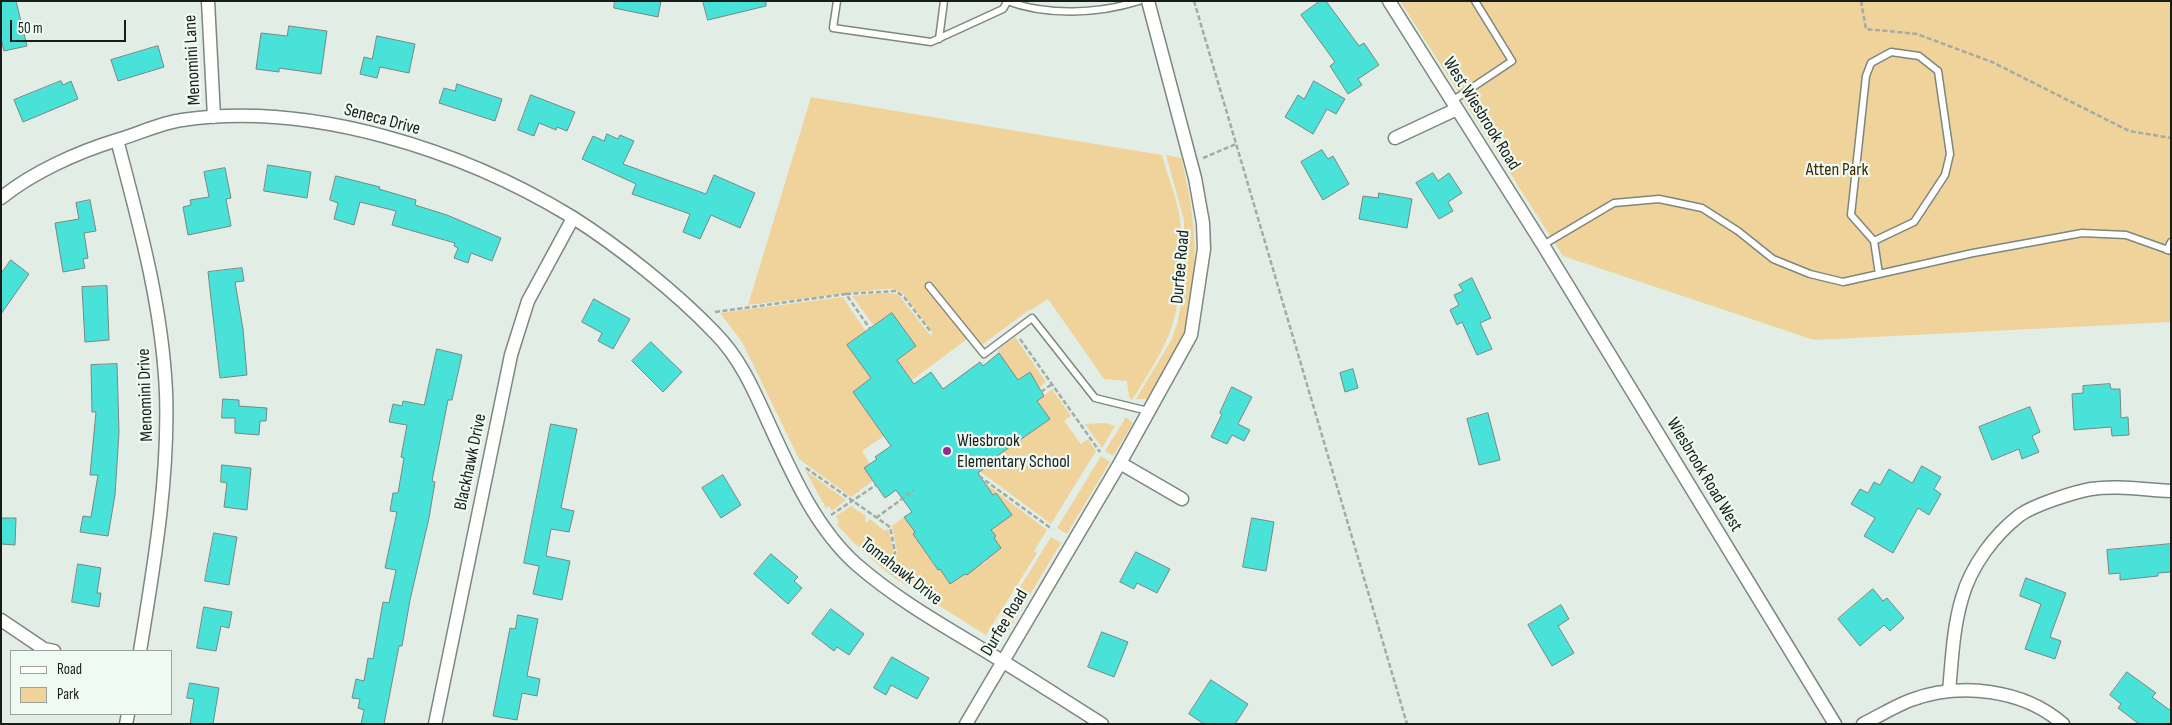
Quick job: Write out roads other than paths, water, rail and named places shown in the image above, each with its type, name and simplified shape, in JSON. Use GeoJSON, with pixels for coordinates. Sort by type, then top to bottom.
{"type":"FeatureCollection","features":[{"type":"Feature","properties":{"kind":"street","name":"Menomini Lane"},"geometry":{"type":"LineString","coordinates":[[208,1],[214,117]]}},
{"type":"Feature","properties":{"kind":"street","name":"Durfee Road"},"geometry":{"type":"LineString","coordinates":[[966,724],[1120,463],[1191,335],[1204,249],[1200,205],[1191,163],[1148,1]]}},
{"type":"Feature","properties":{"kind":"street","name":"West Wiesbrook Road"},"geometry":{"type":"LineString","coordinates":[[1389,1],[1543,244]]}},
{"type":"Feature","properties":{"kind":"street"},"geometry":{"type":"LineString","coordinates":[[1395,138],[1455,105]]}},
{"type":"Feature","properties":{"kind":"street","name":"Seneca Drive"},"geometry":{"type":"LineString","coordinates":[[3,191],[85,150],[178,120],[214,117],[286,118],[324,123],[373,134],[422,149],[480,171],[573,218],[632,261],[716,333]]}},
{"type":"Feature","properties":{"kind":"street","name":"Menomini Drive"},"geometry":{"type":"LineString","coordinates":[[117,140],[156,296],[166,392],[166,445],[163,494],[140,650]]}},
{"type":"Feature","properties":{"kind":"street","name":"Blackhawk Drive"},"geometry":{"type":"LineString","coordinates":[[435,724],[511,355],[528,301],[573,218]]}},
{"type":"Feature","properties":{"kind":"street","name":"Wiesbrook Road West"},"geometry":{"type":"LineString","coordinates":[[1543,244],[1835,724]]}},
{"type":"Feature","properties":{"kind":"street","name":"Tomahawk Drive"},"geometry":{"type":"LineString","coordinates":[[716,333],[741,365],[788,466],[821,524],[855,563],[922,613],[1003,661],[1102,724]]}},
{"type":"Feature","properties":{"kind":"street"},"geometry":{"type":"LineString","coordinates":[[1120,463],[1182,499]]}},
{"type":"Feature","properties":{"kind":"street"},"geometry":{"type":"LineString","coordinates":[[1949,692],[1956,622],[1962,596],[1970,576],[1981,557],[1996,538],[2021,514],[2067,495],[2091,489],[2114,487],[2171,491]]}},
{"type":"Feature","properties":{"kind":"street"},"geometry":{"type":"LineString","coordinates":[[1,620],[44,649],[49,650]]}},
{"type":"Feature","properties":{"kind":"street"},"geometry":{"type":"LineString","coordinates":[[1863,724],[1911,700],[1949,692],[1985,692],[2016,698],[2045,711],[2063,724]]}},
{"type":"Feature","properties":{"kind":"lane"},"geometry":{"type":"LineString","coordinates":[[837,1],[833,28],[931,42],[1003,10],[1007,1],[1040,10],[1055,11],[1121,7],[1139,1]]}},
{"type":"Feature","properties":{"kind":"lane"},"geometry":{"type":"LineString","coordinates":[[939,39],[944,1]]}},
{"type":"Feature","properties":{"kind":"lane"},"geometry":{"type":"LineString","coordinates":[[1455,105],[1512,60],[1475,1]]}},
{"type":"Feature","properties":{"kind":"lane"},"geometry":{"type":"LineString","coordinates":[[1874,242],[1914,222],[1945,175],[1950,154],[1938,71],[1919,56],[1891,52],[1871,63],[1866,76],[1851,216],[1874,242],[1879,274]]}},
{"type":"Feature","properties":{"kind":"lane"},"geometry":{"type":"LineString","coordinates":[[1543,244],[1614,203],[1659,198],[1702,208],[1738,231],[1772,260],[1810,274],[1843,282],[1973,253],[2082,233],[2126,235],[2169,251],[2171,242]]}},
{"type":"Feature","properties":{"kind":"lane"},"geometry":{"type":"LineString","coordinates":[[929,286],[984,354],[1032,318],[1095,398],[1148,411]]}},
{"type":"Feature","properties":{"kind":"place","name":"Wiesbrook Elementary School"},"geometry":{"type":"Point","coordinates":[947,451]}},
{"type":"Feature","properties":{"kind":"park label","name":"Atten Park"},"geometry":{"type":"Point","coordinates":[1837,170]}}]}
